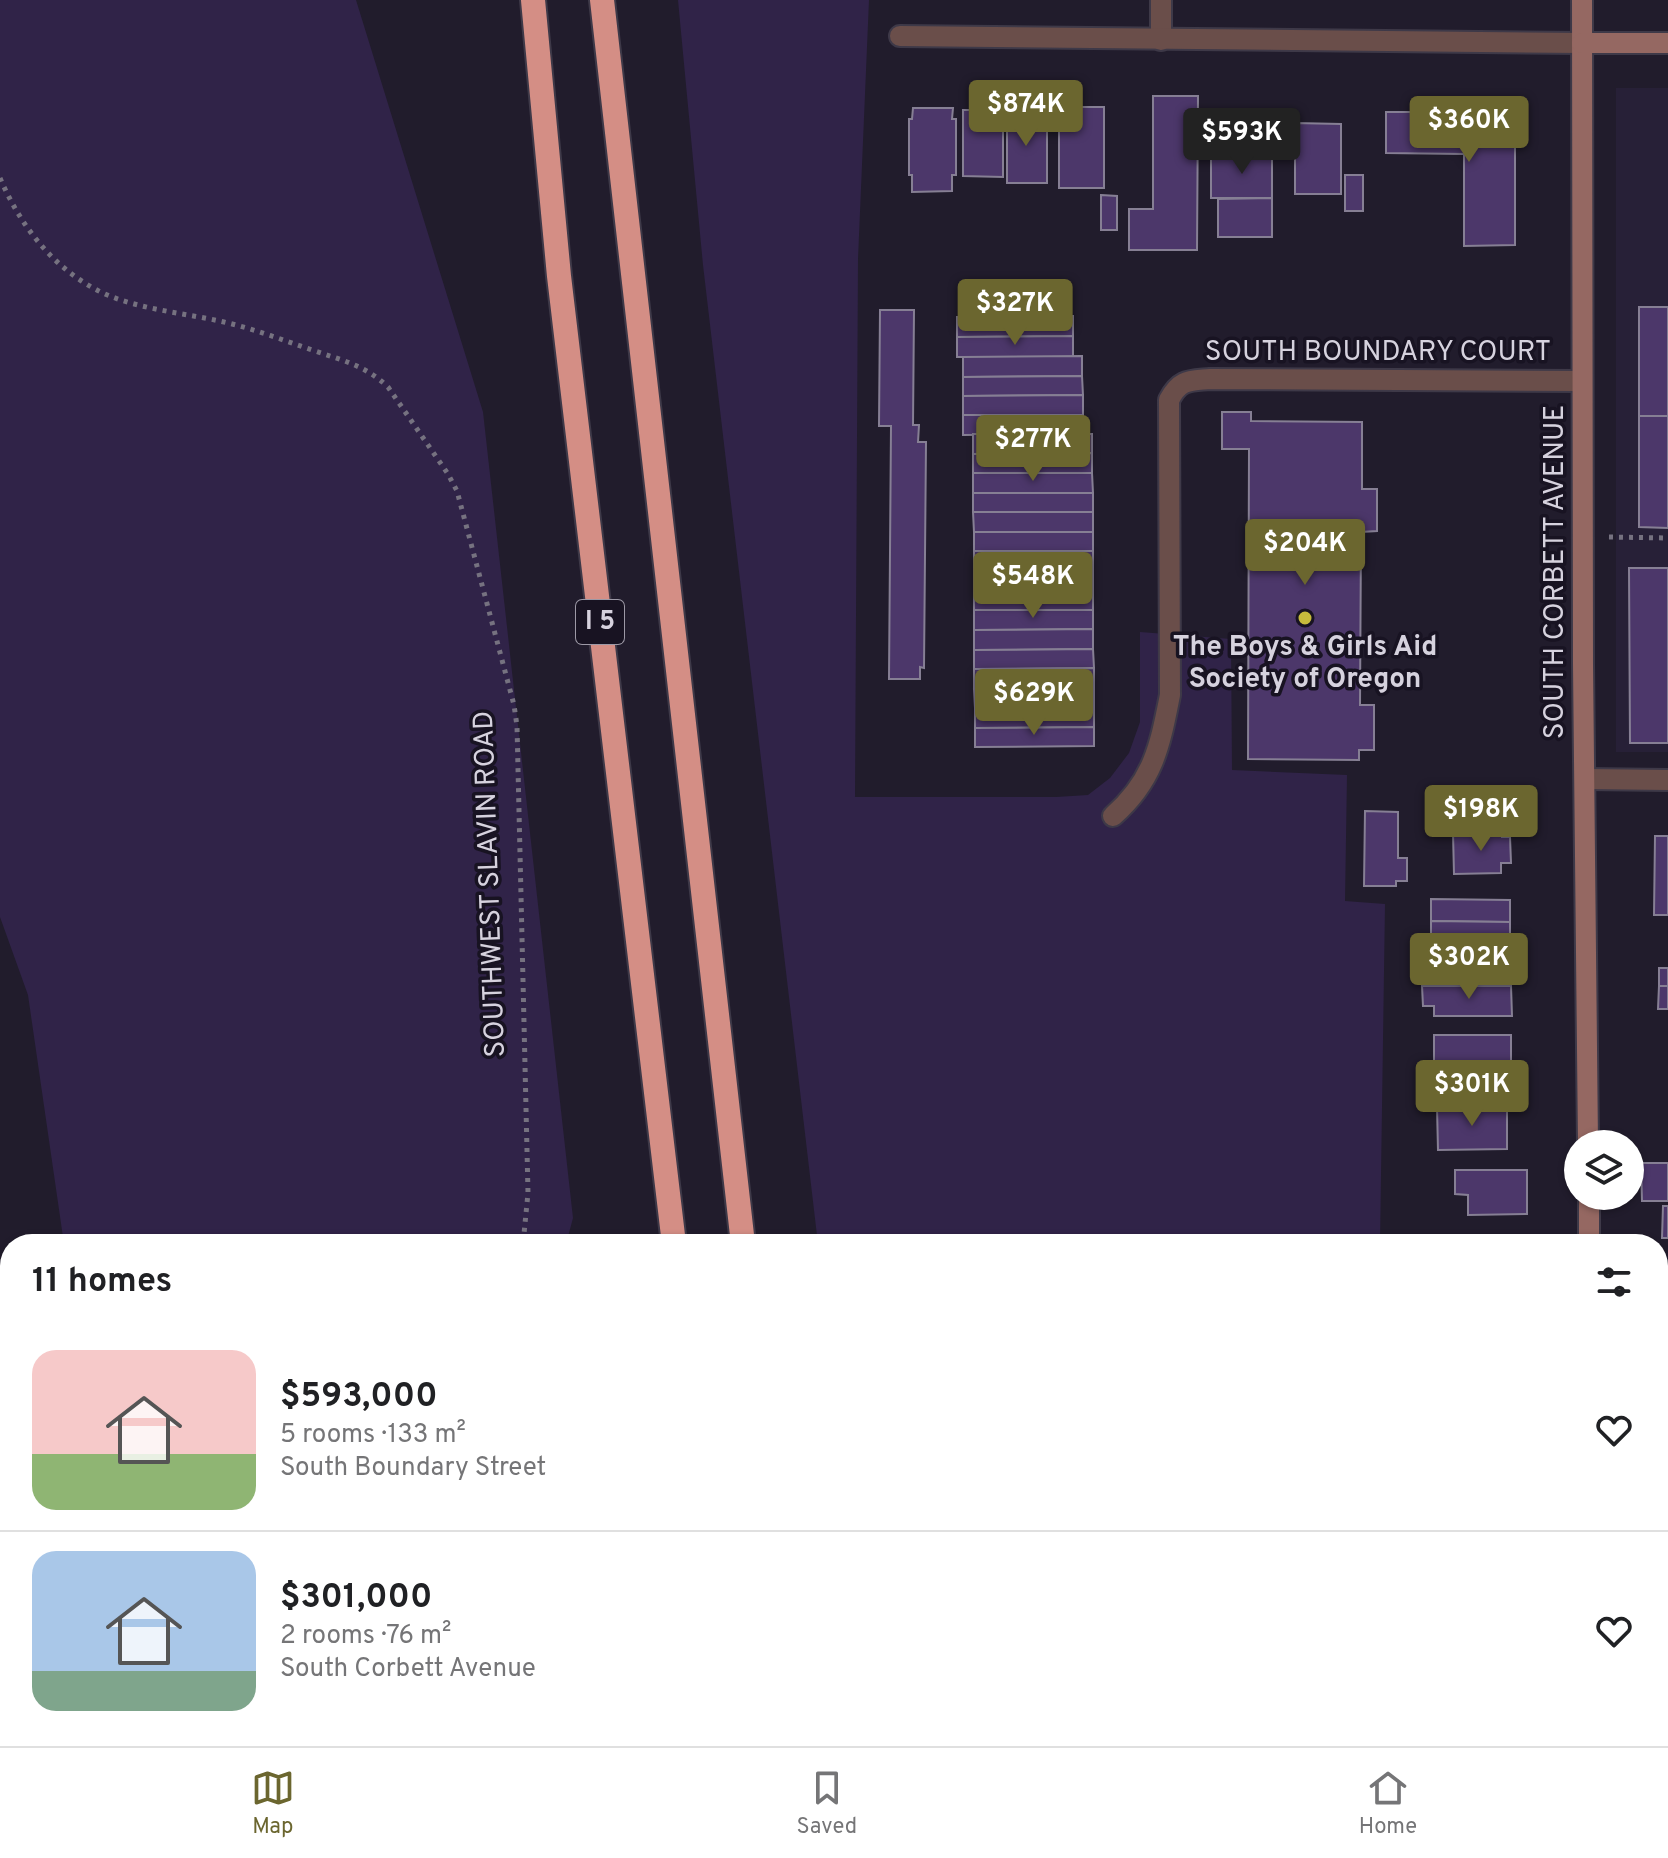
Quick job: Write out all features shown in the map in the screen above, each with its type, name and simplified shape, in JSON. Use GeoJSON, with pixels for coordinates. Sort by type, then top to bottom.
{"type":"FeatureCollection","features":[{"type":"Feature","properties":{"kind":"highway","name":"I 5"},"geometry":{"type":"LineString","coordinates":[[533,0],[559,276],[673,1234]]}},
{"type":"Feature","properties":{"kind":"highway"},"geometry":{"type":"LineString","coordinates":[[602,0],[742,1234]]}},
{"type":"Feature","properties":{"kind":"street"},"geometry":{"type":"LineString","coordinates":[[1161,0],[1161,40]]}},
{"type":"Feature","properties":{"kind":"street","name":"SOUTH CORBETT AVENUE"},"geometry":{"type":"LineString","coordinates":[[1582,0],[1588,1130]]}},
{"type":"Feature","properties":{"kind":"street"},"geometry":{"type":"LineString","coordinates":[[900,36],[1668,43]]}},
{"type":"Feature","properties":{"kind":"street","name":"SOUTH BOUNDARY COURT"},"geometry":{"type":"LineString","coordinates":[[1113,816],[1134,797],[1151,766],[1162,735],[1170,695],[1169,400],[1176,387],[1188,381],[1210,379],[1582,381]]}},
{"type":"Feature","properties":{"kind":"street"},"geometry":{"type":"LineString","coordinates":[[1586,779],[1668,780]]}},
{"type":"Feature","properties":{"kind":"street"},"geometry":{"type":"LineString","coordinates":[[1589,1210],[1589,1234]]}},
{"type":"Feature","properties":{"kind":"path","name":"SOUTHWEST SLAVIN ROAD"},"geometry":{"type":"LineString","coordinates":[[0,178],[13,208],[43,249],[74,275],[105,294],[252,330],[356,364],[376,375],[388,387],[457,491],[517,726],[528,1193],[524,1234]]}},
{"type":"Feature","properties":{"kind":"path"},"geometry":{"type":"LineString","coordinates":[[1584,536],[1668,538]]}},
{"type":"Feature","properties":{"kind":"shaded area"},"geometry":{"type":"Polygon","coordinates":[[[0,0],[356,0],[483,412],[573,1218],[569,1234],[63,1234],[28,995],[0,917],[0,0]]]}},
{"type":"Feature","properties":{"kind":"shaded area"},"geometry":{"type":"Polygon","coordinates":[[[678,0],[869,0],[858,259],[855,797],[1088,795],[1110,778],[1129,753],[1140,722],[1140,632],[1231,639],[1232,770],[1347,775],[1345,901],[1385,904],[1380,1234],[817,1234],[703,265],[678,0]]]}},
{"type":"Feature","properties":{"kind":"shaded area"},"geometry":{"type":"Polygon","coordinates":[[[1616,88],[1668,88],[1668,752],[1616,752],[1616,88]]]}},
{"type":"Feature","properties":{"kind":"building"},"geometry":{"type":"Polygon","coordinates":[[[1153,96],[1198,96],[1197,250],[1129,250],[1129,209],[1153,209],[1153,96]]]}},
{"type":"Feature","properties":{"kind":"building"},"geometry":{"type":"Polygon","coordinates":[[[1059,107],[1104,107],[1104,188],[1059,188],[1059,107]]]}},
{"type":"Feature","properties":{"kind":"building"},"geometry":{"type":"Polygon","coordinates":[[[913,108],[953,108],[952,119],[956,119],[956,175],[952,175],[952,191],[912,192],[909,119],[912,119],[913,108]]]}},
{"type":"Feature","properties":{"kind":"building"},"geometry":{"type":"Polygon","coordinates":[[[1007,108],[1030,108],[1030,119],[1047,118],[1047,183],[1007,183],[1007,108]]]}},
{"type":"Feature","properties":{"kind":"building"},"geometry":{"type":"Polygon","coordinates":[[[963,110],[1003,110],[1003,177],[963,176],[963,110]]]}},
{"type":"Feature","properties":{"kind":"building"},"geometry":{"type":"Polygon","coordinates":[[[1386,112],[1515,112],[1515,245],[1464,246],[1464,154],[1386,153],[1386,112]]]}},
{"type":"Feature","properties":{"kind":"building"},"geometry":{"type":"Polygon","coordinates":[[[1216,114],[1272,114],[1272,154],[1216,154],[1216,114]]]}},
{"type":"Feature","properties":{"kind":"building"},"geometry":{"type":"Polygon","coordinates":[[[1295,123],[1341,124],[1341,194],[1295,194],[1295,123]]]}},
{"type":"Feature","properties":{"kind":"building"},"geometry":{"type":"Polygon","coordinates":[[[1211,154],[1272,154],[1272,198],[1211,198],[1211,154]]]}},
{"type":"Feature","properties":{"kind":"building"},"geometry":{"type":"Polygon","coordinates":[[[1345,175],[1363,175],[1363,211],[1345,211],[1345,175]]]}},
{"type":"Feature","properties":{"kind":"building"},"geometry":{"type":"Polygon","coordinates":[[[1101,195],[1117,196],[1117,230],[1101,230],[1101,195]]]}},
{"type":"Feature","properties":{"kind":"building"},"geometry":{"type":"Polygon","coordinates":[[[1272,198],[1272,237],[1218,237],[1218,199],[1272,198]]]}},
{"type":"Feature","properties":{"kind":"building"},"geometry":{"type":"Polygon","coordinates":[[[1015,303],[1039,303],[1038,316],[1073,316],[1073,336],[957,337],[957,317],[1016,317],[1015,303]]]}},
{"type":"Feature","properties":{"kind":"building"},"geometry":{"type":"Polygon","coordinates":[[[1639,307],[1668,307],[1668,416],[1639,416],[1639,307]]]}},
{"type":"Feature","properties":{"kind":"building"},"geometry":{"type":"Polygon","coordinates":[[[880,310],[914,310],[913,425],[919,425],[918,442],[926,442],[924,668],[920,667],[920,679],[889,679],[891,426],[879,426],[880,310]]]}},
{"type":"Feature","properties":{"kind":"building"},"geometry":{"type":"Polygon","coordinates":[[[1073,336],[1073,357],[957,357],[957,337],[1073,336]]]}},
{"type":"Feature","properties":{"kind":"building"},"geometry":{"type":"Polygon","coordinates":[[[1082,356],[1082,376],[963,377],[963,357],[1082,356]]]}},
{"type":"Feature","properties":{"kind":"building"},"geometry":{"type":"Polygon","coordinates":[[[1082,376],[1083,395],[963,396],[963,377],[1082,376]]]}},
{"type":"Feature","properties":{"kind":"building"},"geometry":{"type":"Polygon","coordinates":[[[1083,395],[1083,415],[963,415],[963,396],[1083,395]]]}},
{"type":"Feature","properties":{"kind":"building","name":"The Boys & Girls Aid Society of Oregon"},"geometry":{"type":"Polygon","coordinates":[[[1222,412],[1251,412],[1251,421],[1362,422],[1362,489],[1377,489],[1377,531],[1361,532],[1360,705],[1374,705],[1374,750],[1359,750],[1359,760],[1248,759],[1249,449],[1222,449],[1222,412]]]}},
{"type":"Feature","properties":{"kind":"building"},"geometry":{"type":"Polygon","coordinates":[[[963,415],[1083,415],[1083,434],[963,435],[963,415]]]}},
{"type":"Feature","properties":{"kind":"building"},"geometry":{"type":"Polygon","coordinates":[[[1639,416],[1668,416],[1668,528],[1639,527],[1639,416]]]}},
{"type":"Feature","properties":{"kind":"building"},"geometry":{"type":"Polygon","coordinates":[[[973,434],[1092,434],[1092,453],[973,454],[973,434]]]}},
{"type":"Feature","properties":{"kind":"building"},"geometry":{"type":"Polygon","coordinates":[[[1092,453],[1092,473],[973,473],[973,454],[1092,453]]]}},
{"type":"Feature","properties":{"kind":"building"},"geometry":{"type":"Polygon","coordinates":[[[973,473],[1092,473],[1093,493],[973,493],[973,473]]]}},
{"type":"Feature","properties":{"kind":"building"},"geometry":{"type":"Polygon","coordinates":[[[973,493],[1093,493],[1093,512],[973,512],[973,493]]]}},
{"type":"Feature","properties":{"kind":"building"},"geometry":{"type":"Polygon","coordinates":[[[973,512],[1093,512],[1093,532],[974,532],[973,512]]]}},
{"type":"Feature","properties":{"kind":"building"},"geometry":{"type":"Polygon","coordinates":[[[974,532],[1093,532],[1093,551],[974,551],[974,532]]]}},
{"type":"Feature","properties":{"kind":"building"},"geometry":{"type":"Polygon","coordinates":[[[974,551],[1093,551],[1093,571],[974,571],[974,551]]]}},
{"type":"Feature","properties":{"kind":"building"},"geometry":{"type":"Polygon","coordinates":[[[1629,568],[1668,568],[1668,743],[1630,743],[1629,568]]]}},
{"type":"Feature","properties":{"kind":"building"},"geometry":{"type":"Polygon","coordinates":[[[974,571],[1093,571],[1093,590],[974,591],[974,571]]]}},
{"type":"Feature","properties":{"kind":"building"},"geometry":{"type":"Polygon","coordinates":[[[1093,590],[1093,610],[974,610],[974,591],[1093,590]]]}},
{"type":"Feature","properties":{"kind":"building"},"geometry":{"type":"Polygon","coordinates":[[[974,610],[1093,610],[1093,629],[974,630],[974,610]]]}},
{"type":"Feature","properties":{"kind":"building"},"geometry":{"type":"Polygon","coordinates":[[[1093,629],[1093,649],[974,650],[974,630],[1093,629]]]}},
{"type":"Feature","properties":{"kind":"building"},"geometry":{"type":"Polygon","coordinates":[[[1093,649],[1094,668],[974,669],[974,650],[1093,649]]]}},
{"type":"Feature","properties":{"kind":"building"},"geometry":{"type":"Polygon","coordinates":[[[1094,668],[1094,688],[974,689],[974,669],[1094,668]]]}},
{"type":"Feature","properties":{"kind":"building"},"geometry":{"type":"Polygon","coordinates":[[[1094,688],[1094,707],[975,708],[974,689],[1094,688]]]}},
{"type":"Feature","properties":{"kind":"building"},"geometry":{"type":"Polygon","coordinates":[[[1094,707],[1094,727],[975,728],[975,708],[1094,707]]]}},
{"type":"Feature","properties":{"kind":"building"},"geometry":{"type":"Polygon","coordinates":[[[1094,727],[1094,746],[975,747],[975,728],[1094,727]]]}},
{"type":"Feature","properties":{"kind":"building"},"geometry":{"type":"Polygon","coordinates":[[[1365,811],[1398,812],[1398,858],[1407,858],[1407,881],[1396,881],[1396,886],[1364,886],[1365,811]]]}},
{"type":"Feature","properties":{"kind":"building"},"geometry":{"type":"Polygon","coordinates":[[[1502,832],[1502,837],[1510,837],[1511,863],[1501,863],[1501,873],[1454,874],[1453,833],[1502,832]]]}},
{"type":"Feature","properties":{"kind":"building"},"geometry":{"type":"Polygon","coordinates":[[[1655,836],[1668,836],[1668,915],[1654,915],[1655,836]]]}},
{"type":"Feature","properties":{"kind":"building"},"geometry":{"type":"Polygon","coordinates":[[[1431,899],[1510,900],[1510,922],[1431,921],[1431,899]]]}},
{"type":"Feature","properties":{"kind":"building"},"geometry":{"type":"Polygon","coordinates":[[[1431,921],[1510,922],[1510,944],[1431,943],[1431,921]]]}},
{"type":"Feature","properties":{"kind":"building"},"geometry":{"type":"Polygon","coordinates":[[[1511,958],[1511,986],[1422,986],[1422,968],[1434,968],[1434,959],[1511,958]]]}},
{"type":"Feature","properties":{"kind":"building"},"geometry":{"type":"Polygon","coordinates":[[[1659,968],[1668,968],[1668,986],[1659,986],[1659,968]]]}},
{"type":"Feature","properties":{"kind":"building"},"geometry":{"type":"Polygon","coordinates":[[[1422,986],[1511,986],[1512,1016],[1434,1016],[1434,1006],[1423,1006],[1422,986]]]}},
{"type":"Feature","properties":{"kind":"building"},"geometry":{"type":"Polygon","coordinates":[[[1659,986],[1668,986],[1668,1009],[1658,1009],[1659,986]]]}},
{"type":"Feature","properties":{"kind":"building"},"geometry":{"type":"Polygon","coordinates":[[[1434,1035],[1511,1035],[1511,1082],[1459,1082],[1459,1092],[1441,1092],[1441,1082],[1434,1081],[1434,1035]]]}},
{"type":"Feature","properties":{"kind":"building"},"geometry":{"type":"Polygon","coordinates":[[[1507,1106],[1507,1149],[1438,1150],[1437,1107],[1507,1106]]]}},
{"type":"Feature","properties":{"kind":"building"},"geometry":{"type":"Polygon","coordinates":[[[1644,1163],[1668,1163],[1668,1201],[1644,1201],[1644,1163]]]}},
{"type":"Feature","properties":{"kind":"building"},"geometry":{"type":"Polygon","coordinates":[[[1455,1170],[1527,1170],[1527,1214],[1468,1215],[1468,1195],[1455,1194],[1455,1170]]]}},
{"type":"Feature","properties":{"kind":"building"},"geometry":{"type":"Polygon","coordinates":[[[1663,1206],[1668,1206],[1668,1234],[1662,1234],[1663,1206]]]}},
{"type":"Feature","properties":{"kind":"place","name":"The Boys & Girls Aid Society of Oregon"},"geometry":{"type":"Point","coordinates":[1305,618]}}]}
